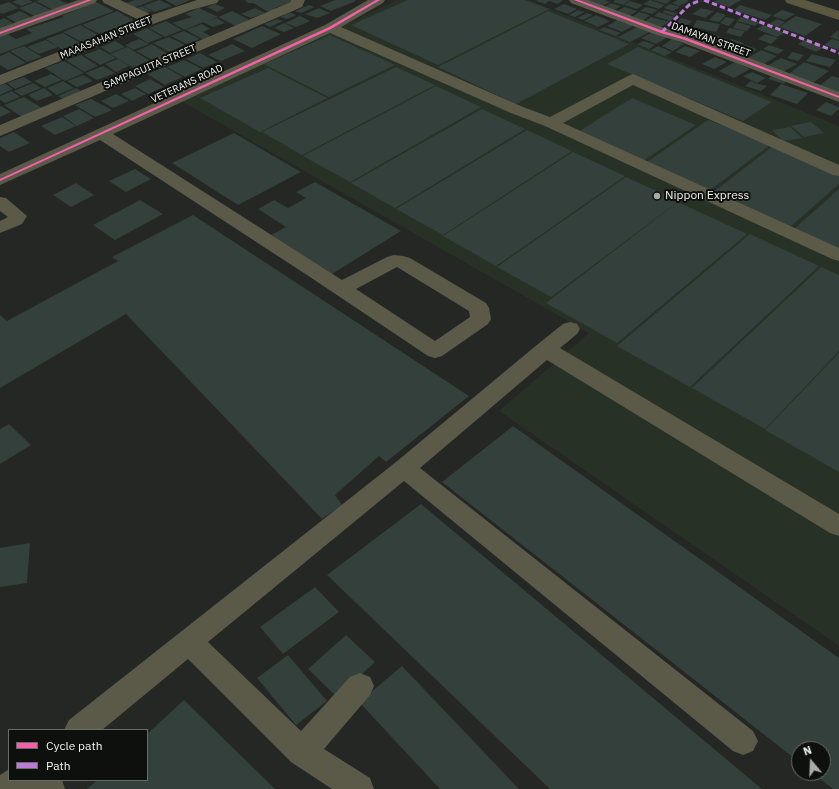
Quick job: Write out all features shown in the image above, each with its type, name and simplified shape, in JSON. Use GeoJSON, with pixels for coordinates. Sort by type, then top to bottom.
{"type":"FeatureCollection","features":[{"type":"Feature","properties":{"kind":"main road"},"geometry":{"type":"LineString","coordinates":[[792,0],[839,16]]}},
{"type":"Feature","properties":{"kind":"street"},"geometry":{"type":"LineString","coordinates":[[0,34],[90,0]]}},
{"type":"Feature","properties":{"kind":"street"},"geometry":{"type":"LineString","coordinates":[[109,0],[151,20]]}},
{"type":"Feature","properties":{"kind":"street","name":"MAAASAHAN STREET"},"geometry":{"type":"LineString","coordinates":[[0,80],[151,20],[186,7],[212,0]]}},
{"type":"Feature","properties":{"kind":"street","name":"SAMPAGUITA STREET"},"geometry":{"type":"LineString","coordinates":[[0,131],[297,4],[298,0]]}},
{"type":"Feature","properties":{"kind":"street","name":"VETERANS ROAD"},"geometry":{"type":"LineString","coordinates":[[0,180],[330,28],[378,0]]}},
{"type":"Feature","properties":{"kind":"street","name":"DAMAYAN STREET"},"geometry":{"type":"LineString","coordinates":[[576,0],[662,32],[686,39],[839,97]]}},
{"type":"Feature","properties":{"kind":"street"},"geometry":{"type":"LineString","coordinates":[[330,28],[517,110],[551,123],[839,254]]}},
{"type":"Feature","properties":{"kind":"street"},"geometry":{"type":"LineString","coordinates":[[551,123],[633,79],[839,171]]}},
{"type":"Feature","properties":{"kind":"street"},"geometry":{"type":"LineString","coordinates":[[101,134],[434,351],[481,320],[479,308],[403,262],[394,260],[341,289]]}},
{"type":"Feature","properties":{"kind":"street"},"geometry":{"type":"LineString","coordinates":[[0,202],[18,216],[16,220],[0,228]]}},
{"type":"Feature","properties":{"kind":"street"},"geometry":{"type":"LineString","coordinates":[[80,729],[404,468],[544,349],[570,329]]}},
{"type":"Feature","properties":{"kind":"street"},"geometry":{"type":"LineString","coordinates":[[544,349],[839,526]]}},
{"type":"Feature","properties":{"kind":"street"},"geometry":{"type":"LineString","coordinates":[[404,468],[743,741]]}},
{"type":"Feature","properties":{"kind":"street"},"geometry":{"type":"LineString","coordinates":[[188,641],[302,752],[359,789]]}},
{"type":"Feature","properties":{"kind":"street"},"geometry":{"type":"LineString","coordinates":[[302,752],[360,686]]}},
{"type":"Feature","properties":{"kind":"street"},"geometry":{"type":"LineString","coordinates":[[7,789],[17,781]]}},
{"type":"Feature","properties":{"kind":"street"},"geometry":{"type":"LineString","coordinates":[[43,781],[50,789]]}},
{"type":"Feature","properties":{"kind":"shaded area"},"geometry":{"type":"Polygon","coordinates":[[[397,0],[529,0],[839,126],[839,646],[499,411],[589,333],[181,101],[397,0]]]}},
{"type":"Feature","properties":{"kind":"building"},"geometry":{"type":"Polygon","coordinates":[[[17,0],[29,0],[33,2],[21,6],[12,2],[17,0]]]}},
{"type":"Feature","properties":{"kind":"building"},"geometry":{"type":"Polygon","coordinates":[[[59,0],[68,4],[53,10],[36,1],[59,0]]]}},
{"type":"Feature","properties":{"kind":"building"},"geometry":{"type":"Polygon","coordinates":[[[135,0],[154,0],[133,8],[124,4],[135,0]]]}},
{"type":"Feature","properties":{"kind":"building"},"geometry":{"type":"Polygon","coordinates":[[[159,0],[172,6],[155,12],[143,6],[159,0]]]}},
{"type":"Feature","properties":{"kind":"building"},"geometry":{"type":"Polygon","coordinates":[[[165,0],[190,0],[176,6],[165,0]]]}},
{"type":"Feature","properties":{"kind":"building"},"geometry":{"type":"Polygon","coordinates":[[[245,0],[291,0],[293,2],[275,8],[278,10],[270,13],[253,3],[248,3],[245,0]]]}},
{"type":"Feature","properties":{"kind":"building"},"geometry":{"type":"Polygon","coordinates":[[[335,0],[356,1],[331,11],[320,6],[335,0]]]}},
{"type":"Feature","properties":{"kind":"building"},"geometry":{"type":"Polygon","coordinates":[[[408,0],[525,0],[549,9],[438,65],[351,25],[408,0]]]}},
{"type":"Feature","properties":{"kind":"building"},"geometry":{"type":"Polygon","coordinates":[[[563,0],[558,4],[549,1],[545,4],[536,1],[563,0]]]}},
{"type":"Feature","properties":{"kind":"building"},"geometry":{"type":"Polygon","coordinates":[[[587,0],[605,0],[610,2],[599,8],[587,0]]]}},
{"type":"Feature","properties":{"kind":"building"},"geometry":{"type":"Polygon","coordinates":[[[615,0],[630,0],[623,5],[613,2],[615,0]]]}},
{"type":"Feature","properties":{"kind":"building"},"geometry":{"type":"Polygon","coordinates":[[[650,0],[665,5],[659,9],[643,4],[650,0]]]}},
{"type":"Feature","properties":{"kind":"building"},"geometry":{"type":"Polygon","coordinates":[[[653,0],[671,0],[666,4],[653,0]]]}},
{"type":"Feature","properties":{"kind":"building"},"geometry":{"type":"Polygon","coordinates":[[[678,0],[689,1],[679,6],[672,3],[678,0]]]}},
{"type":"Feature","properties":{"kind":"building"},"geometry":{"type":"Polygon","coordinates":[[[717,0],[741,0],[729,7],[714,2],[717,0]]]}},
{"type":"Feature","properties":{"kind":"building"},"geometry":{"type":"Polygon","coordinates":[[[630,1],[643,5],[637,9],[624,5],[630,1]]]}},
{"type":"Feature","properties":{"kind":"building"},"geometry":{"type":"Polygon","coordinates":[[[9,2],[19,8],[2,14],[0,13],[0,5],[9,2]]]}},
{"type":"Feature","properties":{"kind":"building"},"geometry":{"type":"Polygon","coordinates":[[[35,2],[52,11],[36,17],[19,8],[35,2]]]}},
{"type":"Feature","properties":{"kind":"building"},"geometry":{"type":"Polygon","coordinates":[[[96,2],[114,11],[0,54],[0,37],[7,34],[16,39],[32,33],[26,29],[64,17],[62,16],[96,2]]]}},
{"type":"Feature","properties":{"kind":"building"},"geometry":{"type":"Polygon","coordinates":[[[611,3],[621,6],[613,11],[603,8],[611,3]]]}},
{"type":"Feature","properties":{"kind":"building"},"geometry":{"type":"Polygon","coordinates":[[[215,4],[225,8],[217,12],[207,7],[215,4]]]}},
{"type":"Feature","properties":{"kind":"building"},"geometry":{"type":"Polygon","coordinates":[[[564,4],[577,9],[568,14],[554,9],[564,4]]]}},
{"type":"Feature","properties":{"kind":"building"},"geometry":{"type":"Polygon","coordinates":[[[670,4],[680,7],[673,11],[664,8],[670,4]]]}},
{"type":"Feature","properties":{"kind":"building"},"geometry":{"type":"Polygon","coordinates":[[[309,5],[314,7],[301,13],[295,11],[309,5]]]}},
{"type":"Feature","properties":{"kind":"building"},"geometry":{"type":"Polygon","coordinates":[[[740,5],[772,15],[765,20],[734,10],[740,5]]]}},
{"type":"Feature","properties":{"kind":"building"},"geometry":{"type":"Polygon","coordinates":[[[142,6],[152,11],[144,14],[134,9],[142,6]]]}},
{"type":"Feature","properties":{"kind":"building"},"geometry":{"type":"Polygon","coordinates":[[[625,7],[637,11],[628,17],[617,11],[625,7]]]}},
{"type":"Feature","properties":{"kind":"building"},"geometry":{"type":"Polygon","coordinates":[[[646,7],[658,10],[652,14],[640,11],[646,7]]]}},
{"type":"Feature","properties":{"kind":"building"},"geometry":{"type":"Polygon","coordinates":[[[199,8],[218,17],[206,22],[217,18],[225,23],[213,27],[203,22],[185,30],[172,23],[192,17],[185,14],[199,8]]]}},
{"type":"Feature","properties":{"kind":"building"},"geometry":{"type":"Polygon","coordinates":[[[255,8],[265,13],[251,18],[241,14],[255,8]]]}},
{"type":"Feature","properties":{"kind":"building"},"geometry":{"type":"Polygon","coordinates":[[[319,8],[330,13],[317,18],[305,14],[319,8]]]}},
{"type":"Feature","properties":{"kind":"building"},"geometry":{"type":"Polygon","coordinates":[[[701,8],[714,11],[705,18],[692,14],[701,8]]]}},
{"type":"Feature","properties":{"kind":"building"},"geometry":{"type":"Polygon","coordinates":[[[578,10],[585,12],[575,17],[569,15],[578,10]]]}},
{"type":"Feature","properties":{"kind":"building"},"geometry":{"type":"Polygon","coordinates":[[[665,10],[677,13],[674,16],[662,12],[665,10]]]}},
{"type":"Feature","properties":{"kind":"building"},"geometry":{"type":"Polygon","coordinates":[[[782,10],[795,14],[785,20],[772,16],[782,10]]]}},
{"type":"Feature","properties":{"kind":"building"},"geometry":{"type":"Polygon","coordinates":[[[20,11],[33,18],[19,24],[6,17],[20,11]]]}},
{"type":"Feature","properties":{"kind":"building"},"geometry":{"type":"Polygon","coordinates":[[[117,11],[135,21],[100,34],[82,25],[117,11]]]}},
{"type":"Feature","properties":{"kind":"building"},"geometry":{"type":"Polygon","coordinates":[[[232,11],[252,21],[238,27],[218,17],[232,11]]]}},
{"type":"Feature","properties":{"kind":"building"},"geometry":{"type":"Polygon","coordinates":[[[548,11],[629,44],[516,104],[438,67],[548,11]]]}},
{"type":"Feature","properties":{"kind":"building"},"geometry":{"type":"Polygon","coordinates":[[[289,12],[296,15],[287,19],[280,17],[289,12]]]}},
{"type":"Feature","properties":{"kind":"building"},"geometry":{"type":"Polygon","coordinates":[[[639,12],[650,15],[643,21],[632,17],[639,12]]]}},
{"type":"Feature","properties":{"kind":"building"},"geometry":{"type":"Polygon","coordinates":[[[659,12],[675,17],[670,21],[654,16],[659,12]]]}},
{"type":"Feature","properties":{"kind":"building"},"geometry":{"type":"Polygon","coordinates":[[[717,12],[726,15],[719,22],[709,20],[717,12]]]}},
{"type":"Feature","properties":{"kind":"building"},"geometry":{"type":"Polygon","coordinates":[[[587,13],[593,15],[583,20],[577,18],[587,13]]]}},
{"type":"Feature","properties":{"kind":"building"},"geometry":{"type":"Polygon","coordinates":[[[596,15],[610,21],[598,27],[584,21],[596,15]]]}},
{"type":"Feature","properties":{"kind":"building"},"geometry":{"type":"Polygon","coordinates":[[[300,16],[310,21],[296,27],[285,23],[300,16]]]}},
{"type":"Feature","properties":{"kind":"building"},"geometry":{"type":"Polygon","coordinates":[[[796,16],[822,24],[805,36],[779,27],[796,16]]]}},
{"type":"Feature","properties":{"kind":"building"},"geometry":{"type":"Polygon","coordinates":[[[651,17],[669,22],[661,27],[644,22],[651,17]]]}},
{"type":"Feature","properties":{"kind":"building"},"geometry":{"type":"Polygon","coordinates":[[[726,17],[735,19],[729,26],[720,23],[726,17]]]}},
{"type":"Feature","properties":{"kind":"building"},"geometry":{"type":"Polygon","coordinates":[[[741,17],[760,22],[755,26],[737,21],[741,17]]]}},
{"type":"Feature","properties":{"kind":"building"},"geometry":{"type":"Polygon","coordinates":[[[4,18],[13,23],[0,28],[0,20],[4,18]]]}},
{"type":"Feature","properties":{"kind":"building"},"geometry":{"type":"Polygon","coordinates":[[[681,18],[692,21],[687,26],[676,24],[681,18]]]}},
{"type":"Feature","properties":{"kind":"building"},"geometry":{"type":"Polygon","coordinates":[[[277,19],[283,21],[270,27],[264,24],[277,19]]]}},
{"type":"Feature","properties":{"kind":"building"},"geometry":{"type":"Polygon","coordinates":[[[619,19],[635,25],[622,32],[607,26],[619,19]]]}},
{"type":"Feature","properties":{"kind":"building"},"geometry":{"type":"Polygon","coordinates":[[[777,19],[785,22],[778,27],[769,24],[777,19]]]}},
{"type":"Feature","properties":{"kind":"building"},"geometry":{"type":"Polygon","coordinates":[[[697,20],[720,24],[716,32],[693,27],[697,20]]]}},
{"type":"Feature","properties":{"kind":"building"},"geometry":{"type":"Polygon","coordinates":[[[166,21],[182,30],[165,37],[149,28],[166,21]]]}},
{"type":"Feature","properties":{"kind":"building"},"geometry":{"type":"Polygon","coordinates":[[[737,22],[751,26],[747,31],[733,28],[737,22]]]}},
{"type":"Feature","properties":{"kind":"building"},"geometry":{"type":"Polygon","coordinates":[[[284,23],[294,28],[284,32],[274,28],[284,23]]]}},
{"type":"Feature","properties":{"kind":"building"},"geometry":{"type":"Polygon","coordinates":[[[202,24],[210,29],[203,32],[212,37],[204,40],[186,30],[202,24]]]}},
{"type":"Feature","properties":{"kind":"building"},"geometry":{"type":"Polygon","coordinates":[[[80,25],[98,35],[82,42],[63,32],[80,25]]]}},
{"type":"Feature","properties":{"kind":"building"},"geometry":{"type":"Polygon","coordinates":[[[675,25],[689,29],[684,33],[670,30],[675,25]]]}},
{"type":"Feature","properties":{"kind":"building"},"geometry":{"type":"Polygon","coordinates":[[[764,25],[785,33],[777,37],[756,29],[764,25]]]}},
{"type":"Feature","properties":{"kind":"building"},"geometry":{"type":"Polygon","coordinates":[[[262,26],[281,34],[252,48],[233,39],[262,26]]]}},
{"type":"Feature","properties":{"kind":"building"},"geometry":{"type":"Polygon","coordinates":[[[604,27],[621,33],[616,36],[599,30],[604,27]]]}},
{"type":"Feature","properties":{"kind":"building"},"geometry":{"type":"Polygon","coordinates":[[[637,27],[650,32],[630,42],[618,37],[637,27]]]}},
{"type":"Feature","properties":{"kind":"building"},"geometry":{"type":"Polygon","coordinates":[[[147,28],[163,37],[148,43],[133,34],[147,28]]]}},
{"type":"Feature","properties":{"kind":"building"},"geometry":{"type":"Polygon","coordinates":[[[729,28],[745,31],[741,37],[726,33],[729,28]]]}},
{"type":"Feature","properties":{"kind":"building"},"geometry":{"type":"Polygon","coordinates":[[[838,30],[839,40],[830,37],[838,30]]]}},
{"type":"Feature","properties":{"kind":"building"},"geometry":{"type":"Polygon","coordinates":[[[184,31],[200,39],[187,44],[171,36],[184,31]]]}},
{"type":"Feature","properties":{"kind":"building"},"geometry":{"type":"Polygon","coordinates":[[[653,32],[668,37],[656,44],[641,38],[653,32]]]}},
{"type":"Feature","properties":{"kind":"building"},"geometry":{"type":"Polygon","coordinates":[[[63,33],[80,43],[63,50],[46,39],[63,33]]]}},
{"type":"Feature","properties":{"kind":"building"},"geometry":{"type":"Polygon","coordinates":[[[710,33],[728,39],[718,46],[700,40],[710,33]]]}},
{"type":"Feature","properties":{"kind":"building"},"geometry":{"type":"Polygon","coordinates":[[[765,34],[778,38],[771,44],[758,39],[765,34]]]}},
{"type":"Feature","properties":{"kind":"building"},"geometry":{"type":"Polygon","coordinates":[[[330,35],[395,65],[329,97],[264,64],[330,35]]]}},
{"type":"Feature","properties":{"kind":"building"},"geometry":{"type":"Polygon","coordinates":[[[169,37],[185,45],[169,52],[153,43],[169,37]]]}},
{"type":"Feature","properties":{"kind":"building"},"geometry":{"type":"Polygon","coordinates":[[[139,39],[149,44],[134,50],[125,45],[139,39]]]}},
{"type":"Feature","properties":{"kind":"building"},"geometry":{"type":"Polygon","coordinates":[[[672,39],[684,44],[673,51],[662,46],[672,39]]]}},
{"type":"Feature","properties":{"kind":"building"},"geometry":{"type":"Polygon","coordinates":[[[731,39],[744,43],[735,50],[722,46],[731,39]]]}},
{"type":"Feature","properties":{"kind":"building"},"geometry":{"type":"Polygon","coordinates":[[[832,39],[839,41],[839,50],[824,45],[832,39]]]}},
{"type":"Feature","properties":{"kind":"building"},"geometry":{"type":"Polygon","coordinates":[[[46,40],[58,47],[39,54],[27,47],[46,40]]]}},
{"type":"Feature","properties":{"kind":"building"},"geometry":{"type":"Polygon","coordinates":[[[805,40],[823,48],[816,52],[798,44],[805,40]]]}},
{"type":"Feature","properties":{"kind":"building"},"geometry":{"type":"Polygon","coordinates":[[[115,41],[125,47],[110,53],[101,47],[115,41]]]}},
{"type":"Feature","properties":{"kind":"building"},"geometry":{"type":"Polygon","coordinates":[[[644,41],[655,45],[649,49],[637,44],[644,41]]]}},
{"type":"Feature","properties":{"kind":"building"},"geometry":{"type":"Polygon","coordinates":[[[152,44],[170,55],[154,61],[136,51],[152,44]]]}},
{"type":"Feature","properties":{"kind":"building"},"geometry":{"type":"Polygon","coordinates":[[[232,44],[245,51],[221,61],[208,55],[232,44]]]}},
{"type":"Feature","properties":{"kind":"building"},"geometry":{"type":"Polygon","coordinates":[[[745,45],[757,49],[749,55],[737,51],[745,45]]]}},
{"type":"Feature","properties":{"kind":"building"},"geometry":{"type":"Polygon","coordinates":[[[769,45],[784,50],[778,54],[763,49],[769,45]]]}},
{"type":"Feature","properties":{"kind":"building"},"geometry":{"type":"Polygon","coordinates":[[[24,46],[42,57],[27,62],[10,51],[24,46]]]}},
{"type":"Feature","properties":{"kind":"building"},"geometry":{"type":"Polygon","coordinates":[[[658,46],[672,52],[665,56],[651,50],[658,46]]]}},
{"type":"Feature","properties":{"kind":"building"},"geometry":{"type":"Polygon","coordinates":[[[685,46],[700,51],[690,57],[675,52],[685,46]]]}},
{"type":"Feature","properties":{"kind":"building"},"geometry":{"type":"Polygon","coordinates":[[[127,47],[152,62],[135,69],[110,54],[127,47]]]}},
{"type":"Feature","properties":{"kind":"building"},"geometry":{"type":"Polygon","coordinates":[[[638,47],[772,102],[743,121],[607,64],[638,47]]]}},
{"type":"Feature","properties":{"kind":"building"},"geometry":{"type":"Polygon","coordinates":[[[100,49],[116,58],[100,65],[84,55],[100,49]]]}},
{"type":"Feature","properties":{"kind":"building"},"geometry":{"type":"Polygon","coordinates":[[[761,50],[777,56],[762,65],[746,59],[761,50]]]}},
{"type":"Feature","properties":{"kind":"building"},"geometry":{"type":"Polygon","coordinates":[[[9,52],[26,63],[8,70],[0,65],[0,56],[9,52]]]}},
{"type":"Feature","properties":{"kind":"building"},"geometry":{"type":"Polygon","coordinates":[[[792,52],[804,55],[798,61],[787,58],[792,52]]]}},
{"type":"Feature","properties":{"kind":"building"},"geometry":{"type":"Polygon","coordinates":[[[200,53],[217,62],[203,68],[186,59],[200,53]]]}},
{"type":"Feature","properties":{"kind":"building"},"geometry":{"type":"Polygon","coordinates":[[[812,54],[836,60],[830,67],[806,61],[812,54]]]}},
{"type":"Feature","properties":{"kind":"building"},"geometry":{"type":"Polygon","coordinates":[[[81,55],[98,66],[84,72],[66,60],[81,55]]]}},
{"type":"Feature","properties":{"kind":"building"},"geometry":{"type":"Polygon","coordinates":[[[715,57],[727,62],[714,69],[702,64],[715,57]]]}},
{"type":"Feature","properties":{"kind":"building"},"geometry":{"type":"Polygon","coordinates":[[[781,58],[797,64],[783,72],[767,66],[781,58]]]}},
{"type":"Feature","properties":{"kind":"building"},"geometry":{"type":"Polygon","coordinates":[[[118,59],[129,66],[116,72],[105,64],[118,59]]]}},
{"type":"Feature","properties":{"kind":"building"},"geometry":{"type":"Polygon","coordinates":[[[184,60],[202,69],[185,77],[167,67],[184,60]]]}},
{"type":"Feature","properties":{"kind":"building"},"geometry":{"type":"Polygon","coordinates":[[[64,61],[84,73],[65,81],[45,68],[64,61]]]}},
{"type":"Feature","properties":{"kind":"building"},"geometry":{"type":"Polygon","coordinates":[[[735,62],[750,69],[734,78],[719,71],[735,62]]]}},
{"type":"Feature","properties":{"kind":"building"},"geometry":{"type":"Polygon","coordinates":[[[804,62],[829,71],[810,85],[786,76],[804,62]]]}},
{"type":"Feature","properties":{"kind":"building"},"geometry":{"type":"Polygon","coordinates":[[[103,66],[115,73],[97,80],[85,73],[103,66]]]}},
{"type":"Feature","properties":{"kind":"building"},"geometry":{"type":"Polygon","coordinates":[[[165,67],[183,77],[165,85],[147,74],[165,67]]]}},
{"type":"Feature","properties":{"kind":"building"},"geometry":{"type":"Polygon","coordinates":[[[396,67],[435,85],[302,155],[262,132],[396,67]]]}},
{"type":"Feature","properties":{"kind":"building"},"geometry":{"type":"Polygon","coordinates":[[[268,68],[327,98],[260,132],[200,98],[268,68]]]}},
{"type":"Feature","properties":{"kind":"building"},"geometry":{"type":"Polygon","coordinates":[[[752,72],[766,78],[757,83],[743,76],[752,72]]]}},
{"type":"Feature","properties":{"kind":"building"},"geometry":{"type":"Polygon","coordinates":[[[51,74],[62,80],[45,87],[34,81],[51,74]]]}},
{"type":"Feature","properties":{"kind":"building"},"geometry":{"type":"Polygon","coordinates":[[[774,74],[787,80],[784,84],[768,79],[774,74]]]}},
{"type":"Feature","properties":{"kind":"building"},"geometry":{"type":"Polygon","coordinates":[[[83,75],[93,81],[77,87],[67,81],[83,75]]]}},
{"type":"Feature","properties":{"kind":"building"},"geometry":{"type":"Polygon","coordinates":[[[832,76],[839,78],[839,94],[818,87],[832,76]]]}},
{"type":"Feature","properties":{"kind":"building"},"geometry":{"type":"Polygon","coordinates":[[[24,77],[32,82],[15,89],[7,83],[24,77]]]}},
{"type":"Feature","properties":{"kind":"building"},"geometry":{"type":"Polygon","coordinates":[[[150,79],[164,87],[148,94],[135,86],[150,79]]]}},
{"type":"Feature","properties":{"kind":"building"},"geometry":{"type":"Polygon","coordinates":[[[63,81],[74,88],[57,95],[47,88],[63,81]]]}},
{"type":"Feature","properties":{"kind":"building"},"geometry":{"type":"Polygon","coordinates":[[[751,81],[767,86],[761,91],[745,86],[751,81]]]}},
{"type":"Feature","properties":{"kind":"building"},"geometry":{"type":"Polygon","coordinates":[[[4,83],[13,89],[0,95],[0,85],[4,83]]]}},
{"type":"Feature","properties":{"kind":"building"},"geometry":{"type":"Polygon","coordinates":[[[33,83],[41,88],[22,96],[14,91],[33,83]]]}},
{"type":"Feature","properties":{"kind":"building"},"geometry":{"type":"Polygon","coordinates":[[[781,84],[808,93],[797,104],[770,95],[781,84]]]}},
{"type":"Feature","properties":{"kind":"building"},"geometry":{"type":"Polygon","coordinates":[[[436,86],[481,107],[350,182],[303,156],[436,86]]]}},
{"type":"Feature","properties":{"kind":"building"},"geometry":{"type":"Polygon","coordinates":[[[44,88],[53,95],[37,101],[28,95],[44,88]]]}},
{"type":"Feature","properties":{"kind":"building"},"geometry":{"type":"Polygon","coordinates":[[[76,88],[81,91],[63,99],[58,96],[76,88]]]}},
{"type":"Feature","properties":{"kind":"building"},"geometry":{"type":"Polygon","coordinates":[[[135,88],[146,94],[132,101],[121,94],[135,88]]]}},
{"type":"Feature","properties":{"kind":"building"},"geometry":{"type":"Polygon","coordinates":[[[12,91],[20,97],[5,103],[0,100],[0,96],[12,91]]]}},
{"type":"Feature","properties":{"kind":"building"},"geometry":{"type":"Polygon","coordinates":[[[116,94],[129,101],[113,108],[101,101],[116,94]]]}},
{"type":"Feature","properties":{"kind":"building"},"geometry":{"type":"Polygon","coordinates":[[[24,97],[42,108],[22,117],[4,105],[24,97]]]}},
{"type":"Feature","properties":{"kind":"building"},"geometry":{"type":"Polygon","coordinates":[[[632,98],[696,125],[643,161],[578,132],[632,98]]]}},
{"type":"Feature","properties":{"kind":"building"},"geometry":{"type":"Polygon","coordinates":[[[91,99],[112,110],[95,117],[75,105],[91,99]]]}},
{"type":"Feature","properties":{"kind":"building"},"geometry":{"type":"Polygon","coordinates":[[[826,102],[839,107],[839,109],[831,116],[816,110],[826,102]]]}},
{"type":"Feature","properties":{"kind":"building"},"geometry":{"type":"Polygon","coordinates":[[[1,106],[11,112],[0,117],[1,106]]]}},
{"type":"Feature","properties":{"kind":"building"},"geometry":{"type":"Polygon","coordinates":[[[79,109],[94,118],[77,126],[63,116],[79,109]]]}},
{"type":"Feature","properties":{"kind":"building"},"geometry":{"type":"Polygon","coordinates":[[[482,109],[525,129],[395,208],[351,183],[482,109]]]}},
{"type":"Feature","properties":{"kind":"building"},"geometry":{"type":"Polygon","coordinates":[[[62,117],[76,126],[55,135],[41,126],[62,117]]]}},
{"type":"Feature","properties":{"kind":"building"},"geometry":{"type":"Polygon","coordinates":[[[708,120],[770,145],[709,191],[647,162],[708,120]]]}},
{"type":"Feature","properties":{"kind":"building"},"geometry":{"type":"Polygon","coordinates":[[[811,122],[824,133],[804,137],[791,126],[811,122]]]}},
{"type":"Feature","properties":{"kind":"building"},"geometry":{"type":"Polygon","coordinates":[[[790,127],[802,138],[783,141],[772,130],[790,127]]]}},
{"type":"Feature","properties":{"kind":"building"},"geometry":{"type":"Polygon","coordinates":[[[527,130],[572,151],[443,235],[396,209],[527,130]]]}},
{"type":"Feature","properties":{"kind":"building"},"geometry":{"type":"Polygon","coordinates":[[[14,132],[30,143],[9,152],[0,146],[0,138],[14,132]]]}},
{"type":"Feature","properties":{"kind":"building"},"geometry":{"type":"Polygon","coordinates":[[[234,133],[301,172],[238,205],[172,163],[234,133]]]}},
{"type":"Feature","properties":{"kind":"building"},"geometry":{"type":"Polygon","coordinates":[[[772,147],[839,174],[839,184],[789,228],[712,193],[772,147]]]}},
{"type":"Feature","properties":{"kind":"building"},"geometry":{"type":"Polygon","coordinates":[[[573,152],[625,176],[496,266],[443,236],[573,152]]]}},
{"type":"Feature","properties":{"kind":"building"},"geometry":{"type":"Polygon","coordinates":[[[135,169],[151,179],[126,192],[109,181],[135,169]]]}},
{"type":"Feature","properties":{"kind":"building"},"geometry":{"type":"Polygon","coordinates":[[[626,177],[679,201],[551,297],[497,267],[626,177]]]}},
{"type":"Feature","properties":{"kind":"building"},"geometry":{"type":"Polygon","coordinates":[[[315,182],[401,231],[332,274],[271,235],[286,227],[258,209],[274,200],[288,208],[306,198],[296,192],[315,182]]]}},
{"type":"Feature","properties":{"kind":"building"},"geometry":{"type":"Polygon","coordinates":[[[76,183],[94,195],[71,207],[53,195],[76,183]]]}},
{"type":"Feature","properties":{"kind":"building"},"geometry":{"type":"Polygon","coordinates":[[[839,189],[839,249],[794,229],[839,189]]]}},
{"type":"Feature","properties":{"kind":"building"},"geometry":{"type":"Polygon","coordinates":[[[140,200],[163,214],[115,240],[93,225],[140,200]]]}},
{"type":"Feature","properties":{"kind":"building"},"geometry":{"type":"Polygon","coordinates":[[[678,202],[747,234],[617,343],[546,303],[678,202]]]}},
{"type":"Feature","properties":{"kind":"building"},"geometry":{"type":"Polygon","coordinates":[[[193,215],[469,396],[386,462],[379,456],[335,495],[342,505],[322,519],[126,314],[0,388],[0,315],[7,321],[118,261],[112,257],[193,215]]]}},
{"type":"Feature","properties":{"kind":"building"},"geometry":{"type":"Polygon","coordinates":[[[750,234],[819,266],[690,387],[617,346],[750,234]]]}},
{"type":"Feature","properties":{"kind":"building"},"geometry":{"type":"Polygon","coordinates":[[[821,267],[839,275],[839,351],[765,429],[692,388],[821,267]]]}},
{"type":"Feature","properties":{"kind":"building"},"geometry":{"type":"Polygon","coordinates":[[[839,353],[839,472],[765,430],[839,353]]]}},
{"type":"Feature","properties":{"kind":"building"},"geometry":{"type":"Polygon","coordinates":[[[9,424],[31,445],[0,464],[0,429],[9,424]]]}},
{"type":"Feature","properties":{"kind":"building"},"geometry":{"type":"Polygon","coordinates":[[[513,426],[839,658],[839,789],[833,789],[823,781],[831,781],[831,741],[791,741],[791,756],[442,482],[513,426]]]}},
{"type":"Feature","properties":{"kind":"building"},"geometry":{"type":"Polygon","coordinates":[[[421,504],[762,789],[550,789],[327,575],[421,504]]]}},
{"type":"Feature","properties":{"kind":"building"},"geometry":{"type":"Polygon","coordinates":[[[30,543],[27,583],[0,587],[0,548],[30,543]]]}},
{"type":"Feature","properties":{"kind":"building"},"geometry":{"type":"Polygon","coordinates":[[[315,587],[339,612],[283,654],[260,627],[315,587]]]}},
{"type":"Feature","properties":{"kind":"building"},"geometry":{"type":"Polygon","coordinates":[[[346,635],[375,662],[337,697],[308,669],[346,635]]]}},
{"type":"Feature","properties":{"kind":"building"},"geometry":{"type":"Polygon","coordinates":[[[288,655],[327,701],[296,725],[257,678],[288,655]]]}},
{"type":"Feature","properties":{"kind":"building"},"geometry":{"type":"Polygon","coordinates":[[[402,666],[519,789],[440,789],[359,702],[402,666]]]}},
{"type":"Feature","properties":{"kind":"building"},"geometry":{"type":"Polygon","coordinates":[[[184,700],[275,789],[87,789],[96,781],[148,781],[148,733],[184,700]]]}},
{"type":"Feature","properties":{"kind":"marked path"},"geometry":{"type":"LineString","coordinates":[[662,32],[689,5],[701,0]]}},
{"type":"Feature","properties":{"kind":"marked path"},"geometry":{"type":"LineString","coordinates":[[704,0],[839,53]]}},
{"type":"Feature","properties":{"kind":"cycle path"},"geometry":{"type":"LineString","coordinates":[[0,33],[90,0]]}},
{"type":"Feature","properties":{"kind":"cycle path"},"geometry":{"type":"LineString","coordinates":[[0,180],[330,28],[378,0]]}},
{"type":"Feature","properties":{"kind":"cycle path"},"geometry":{"type":"LineString","coordinates":[[576,0],[662,32],[686,39],[839,97]]}},
{"type":"Feature","properties":{"kind":"place","name":"Nippon Express"},"geometry":{"type":"Point","coordinates":[657,196]}}]}
